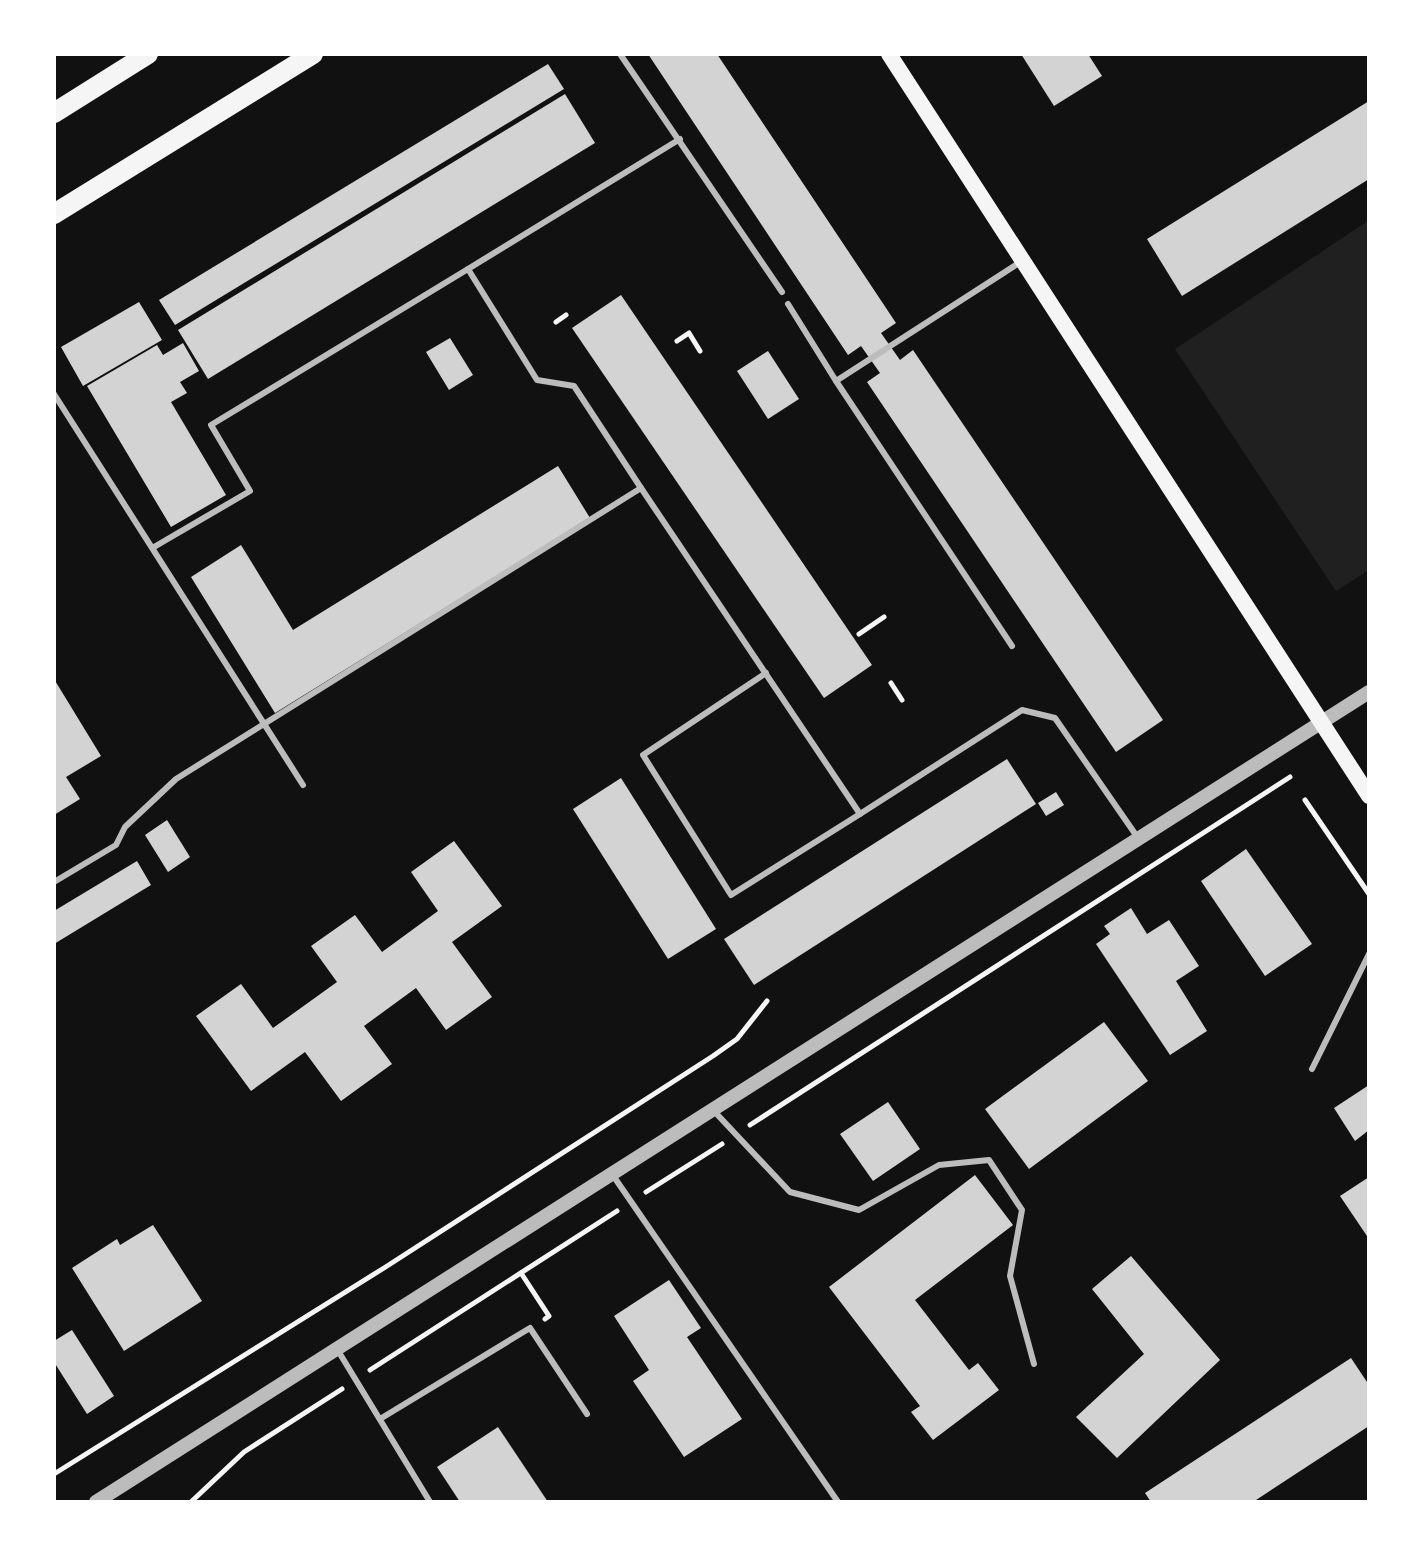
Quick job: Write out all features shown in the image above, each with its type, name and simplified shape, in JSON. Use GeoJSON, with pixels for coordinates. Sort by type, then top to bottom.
{"type":"FeatureCollection","features":[{"type":"Feature","properties":{"kind":"main road"},"geometry":{"type":"LineString","coordinates":[[54,113],[148,54]]}},
{"type":"Feature","properties":{"kind":"main road"},"geometry":{"type":"LineString","coordinates":[[54,214],[313,54]]}},
{"type":"Feature","properties":{"kind":"main road"},"geometry":{"type":"LineString","coordinates":[[889,54],[1369,796]]}},
{"type":"Feature","properties":{"kind":"street"},"geometry":{"type":"LineString","coordinates":[[96,1502],[1369,692]]}},
{"type":"Feature","properties":{"kind":"lane"},"geometry":{"type":"LineString","coordinates":[[620,54],[782,292]]}},
{"type":"Feature","properties":{"kind":"lane"},"geometry":{"type":"LineString","coordinates":[[154,547],[250,491],[211,425],[680,139]]}},
{"type":"Feature","properties":{"kind":"lane"},"geometry":{"type":"LineString","coordinates":[[836,381],[1022,261]]}},
{"type":"Feature","properties":{"kind":"lane"},"geometry":{"type":"LineString","coordinates":[[468,269],[537,380],[574,386],[860,814]]}},
{"type":"Feature","properties":{"kind":"lane"},"geometry":{"type":"LineString","coordinates":[[788,304],[1012,646]]}},
{"type":"Feature","properties":{"kind":"lane"},"geometry":{"type":"LineString","coordinates":[[54,394],[303,785]]}},
{"type":"Feature","properties":{"kind":"lane"},"geometry":{"type":"LineString","coordinates":[[54,882],[116,845],[125,827],[176,779],[641,488]]}},
{"type":"Feature","properties":{"kind":"lane"},"geometry":{"type":"LineString","coordinates":[[766,673],[643,755],[731,895],[1022,710],[1055,718],[1138,838]]}},
{"type":"Feature","properties":{"kind":"lane"},"geometry":{"type":"LineString","coordinates":[[1312,1069],[1369,954]]}},
{"type":"Feature","properties":{"kind":"lane"},"geometry":{"type":"LineString","coordinates":[[713,1110],[790,1192],[859,1210],[939,1165],[989,1160],[1022,1210],[1010,1276],[1034,1364]]}},
{"type":"Feature","properties":{"kind":"lane"},"geometry":{"type":"LineString","coordinates":[[612,1174],[838,1502]]}},
{"type":"Feature","properties":{"kind":"lane"},"geometry":{"type":"LineString","coordinates":[[380,1419],[530,1328],[587,1414]]}},
{"type":"Feature","properties":{"kind":"lane"},"geometry":{"type":"LineString","coordinates":[[337,1349],[430,1502]]}},
{"type":"Feature","properties":{"kind":"path"},"geometry":{"type":"LineString","coordinates":[[556,322],[566,315]]}},
{"type":"Feature","properties":{"kind":"path"},"geometry":{"type":"LineString","coordinates":[[677,341],[689,333],[700,351]]}},
{"type":"Feature","properties":{"kind":"path"},"geometry":{"type":"LineString","coordinates":[[859,634],[884,617]]}},
{"type":"Feature","properties":{"kind":"path"},"geometry":{"type":"LineString","coordinates":[[891,683],[902,700]]}},
{"type":"Feature","properties":{"kind":"path"},"geometry":{"type":"LineString","coordinates":[[1305,800],[1369,894]]}},
{"type":"Feature","properties":{"kind":"path"},"geometry":{"type":"LineString","coordinates":[[54,1474],[384,1268],[713,1056],[737,1039],[767,1001]]}},
{"type":"Feature","properties":{"kind":"path"},"geometry":{"type":"LineString","coordinates":[[521,1273],[549,1316],[530,1328]]}},
{"type":"Feature","properties":{"kind":"shaded area"},"geometry":{"type":"Polygon","coordinates":[[[1368,221],[1369,570],[1336,591],[1175,349],[1368,221]]]}},
{"type":"Feature","properties":{"kind":"building"},"geometry":{"type":"Polygon","coordinates":[[[648,54],[717,54],[896,323],[881,333],[900,360],[913,350],[1163,720],[1116,752],[867,382],[880,373],[861,346],[848,355],[648,54]]]}},
{"type":"Feature","properties":{"kind":"building"},"geometry":{"type":"Polygon","coordinates":[[[1021,54],[1088,54],[1102,76],[1054,106],[1021,54]]]}},
{"type":"Feature","properties":{"kind":"building"},"geometry":{"type":"Polygon","coordinates":[[[548,64],[564,89],[175,325],[159,300],[548,64]]]}},
{"type":"Feature","properties":{"kind":"building"},"geometry":{"type":"Polygon","coordinates":[[[565,94],[595,143],[208,379],[178,330],[565,94]]]}},
{"type":"Feature","properties":{"kind":"building"},"geometry":{"type":"Polygon","coordinates":[[[1369,101],[1369,179],[1182,296],[1147,239],[1369,101]]]}},
{"type":"Feature","properties":{"kind":"building"},"geometry":{"type":"Polygon","coordinates":[[[621,295],[872,665],[824,698],[572,328],[621,295]]]}},
{"type":"Feature","properties":{"kind":"building"},"geometry":{"type":"Polygon","coordinates":[[[139,302],[162,340],[83,386],[61,347],[139,302]]]}},
{"type":"Feature","properties":{"kind":"building"},"geometry":{"type":"Polygon","coordinates":[[[450,338],[473,375],[449,390],[426,352],[450,338]]]}},
{"type":"Feature","properties":{"kind":"building"},"geometry":{"type":"Polygon","coordinates":[[[183,343],[199,371],[180,382],[187,393],[171,402],[226,495],[171,527],[87,386],[157,345],[163,355],[183,343]]]}},
{"type":"Feature","properties":{"kind":"building"},"geometry":{"type":"Polygon","coordinates":[[[768,351],[799,399],[768,419],[737,371],[768,351]]]}},
{"type":"Feature","properties":{"kind":"building"},"geometry":{"type":"Polygon","coordinates":[[[558,466],[590,518],[275,713],[191,577],[241,545],[293,630],[558,466]]]}},
{"type":"Feature","properties":{"kind":"building"},"geometry":{"type":"Polygon","coordinates":[[[54,679],[101,756],[66,777],[80,799],[54,815],[54,679]]]}},
{"type":"Feature","properties":{"kind":"building"},"geometry":{"type":"Polygon","coordinates":[[[1007,759],[1036,804],[754,985],[724,939],[1007,759]]]}},
{"type":"Feature","properties":{"kind":"building"},"geometry":{"type":"Polygon","coordinates":[[[621,778],[716,929],[668,959],[573,809],[621,778]]]}},
{"type":"Feature","properties":{"kind":"building"},"geometry":{"type":"Polygon","coordinates":[[[1056,792],[1064,805],[1046,816],[1038,803],[1056,792]]]}},
{"type":"Feature","properties":{"kind":"building"},"geometry":{"type":"Polygon","coordinates":[[[167,820],[190,857],[168,872],[145,835],[167,820]]]}},
{"type":"Feature","properties":{"kind":"building"},"geometry":{"type":"Polygon","coordinates":[[[454,841],[502,906],[452,942],[492,997],[446,1030],[416,988],[364,1026],[392,1064],[341,1101],[305,1052],[251,1091],[196,1016],[241,984],[273,1028],[337,982],[311,946],[355,915],[382,952],[438,911],[411,872],[454,841]]]}},
{"type":"Feature","properties":{"kind":"building"},"geometry":{"type":"Polygon","coordinates":[[[1246,849],[1312,944],[1265,976],[1201,881],[1246,849]]]}},
{"type":"Feature","properties":{"kind":"building"},"geometry":{"type":"Polygon","coordinates":[[[137,861],[151,885],[54,944],[54,911],[137,861]]]}},
{"type":"Feature","properties":{"kind":"building"},"geometry":{"type":"Polygon","coordinates":[[[1131,908],[1147,934],[1169,920],[1199,966],[1176,981],[1207,1031],[1170,1055],[1096,944],[1110,934],[1104,926],[1131,908]]]}},
{"type":"Feature","properties":{"kind":"building"},"geometry":{"type":"Polygon","coordinates":[[[1104,1022],[1148,1081],[1029,1169],[985,1109],[1104,1022]]]}},
{"type":"Feature","properties":{"kind":"building"},"geometry":{"type":"Polygon","coordinates":[[[1369,1085],[1369,1130],[1355,1141],[1334,1108],[1369,1085]]]}},
{"type":"Feature","properties":{"kind":"building"},"geometry":{"type":"Polygon","coordinates":[[[888,1102],[920,1149],[873,1181],[840,1134],[888,1102]]]}},
{"type":"Feature","properties":{"kind":"building"},"geometry":{"type":"Polygon","coordinates":[[[975,1175],[1013,1225],[915,1300],[969,1370],[978,1363],[999,1390],[933,1440],[911,1412],[920,1406],[829,1287],[975,1175]]]}},
{"type":"Feature","properties":{"kind":"building"},"geometry":{"type":"Polygon","coordinates":[[[1369,1177],[1369,1239],[1340,1196],[1369,1177]]]}},
{"type":"Feature","properties":{"kind":"building"},"geometry":{"type":"Polygon","coordinates":[[[153,1225],[202,1301],[124,1351],[72,1268],[117,1239],[120,1245],[153,1225]]]}},
{"type":"Feature","properties":{"kind":"building"},"geometry":{"type":"Polygon","coordinates":[[[1131,1256],[1220,1360],[1117,1458],[1076,1417],[1144,1354],[1092,1289],[1131,1256]]]}},
{"type":"Feature","properties":{"kind":"building"},"geometry":{"type":"Polygon","coordinates":[[[669,1280],[701,1328],[687,1337],[742,1419],[684,1457],[633,1381],[649,1370],[614,1316],[669,1280]]]}},
{"type":"Feature","properties":{"kind":"building"},"geometry":{"type":"Polygon","coordinates":[[[72,1330],[114,1396],[87,1414],[54,1362],[54,1341],[72,1330]]]}},
{"type":"Feature","properties":{"kind":"building"},"geometry":{"type":"Polygon","coordinates":[[[1351,1358],[1369,1385],[1369,1426],[1253,1502],[1151,1502],[1145,1493],[1351,1358]]]}},
{"type":"Feature","properties":{"kind":"building"},"geometry":{"type":"Polygon","coordinates":[[[498,1427],[548,1502],[460,1502],[437,1467],[498,1427]]]}}]}
